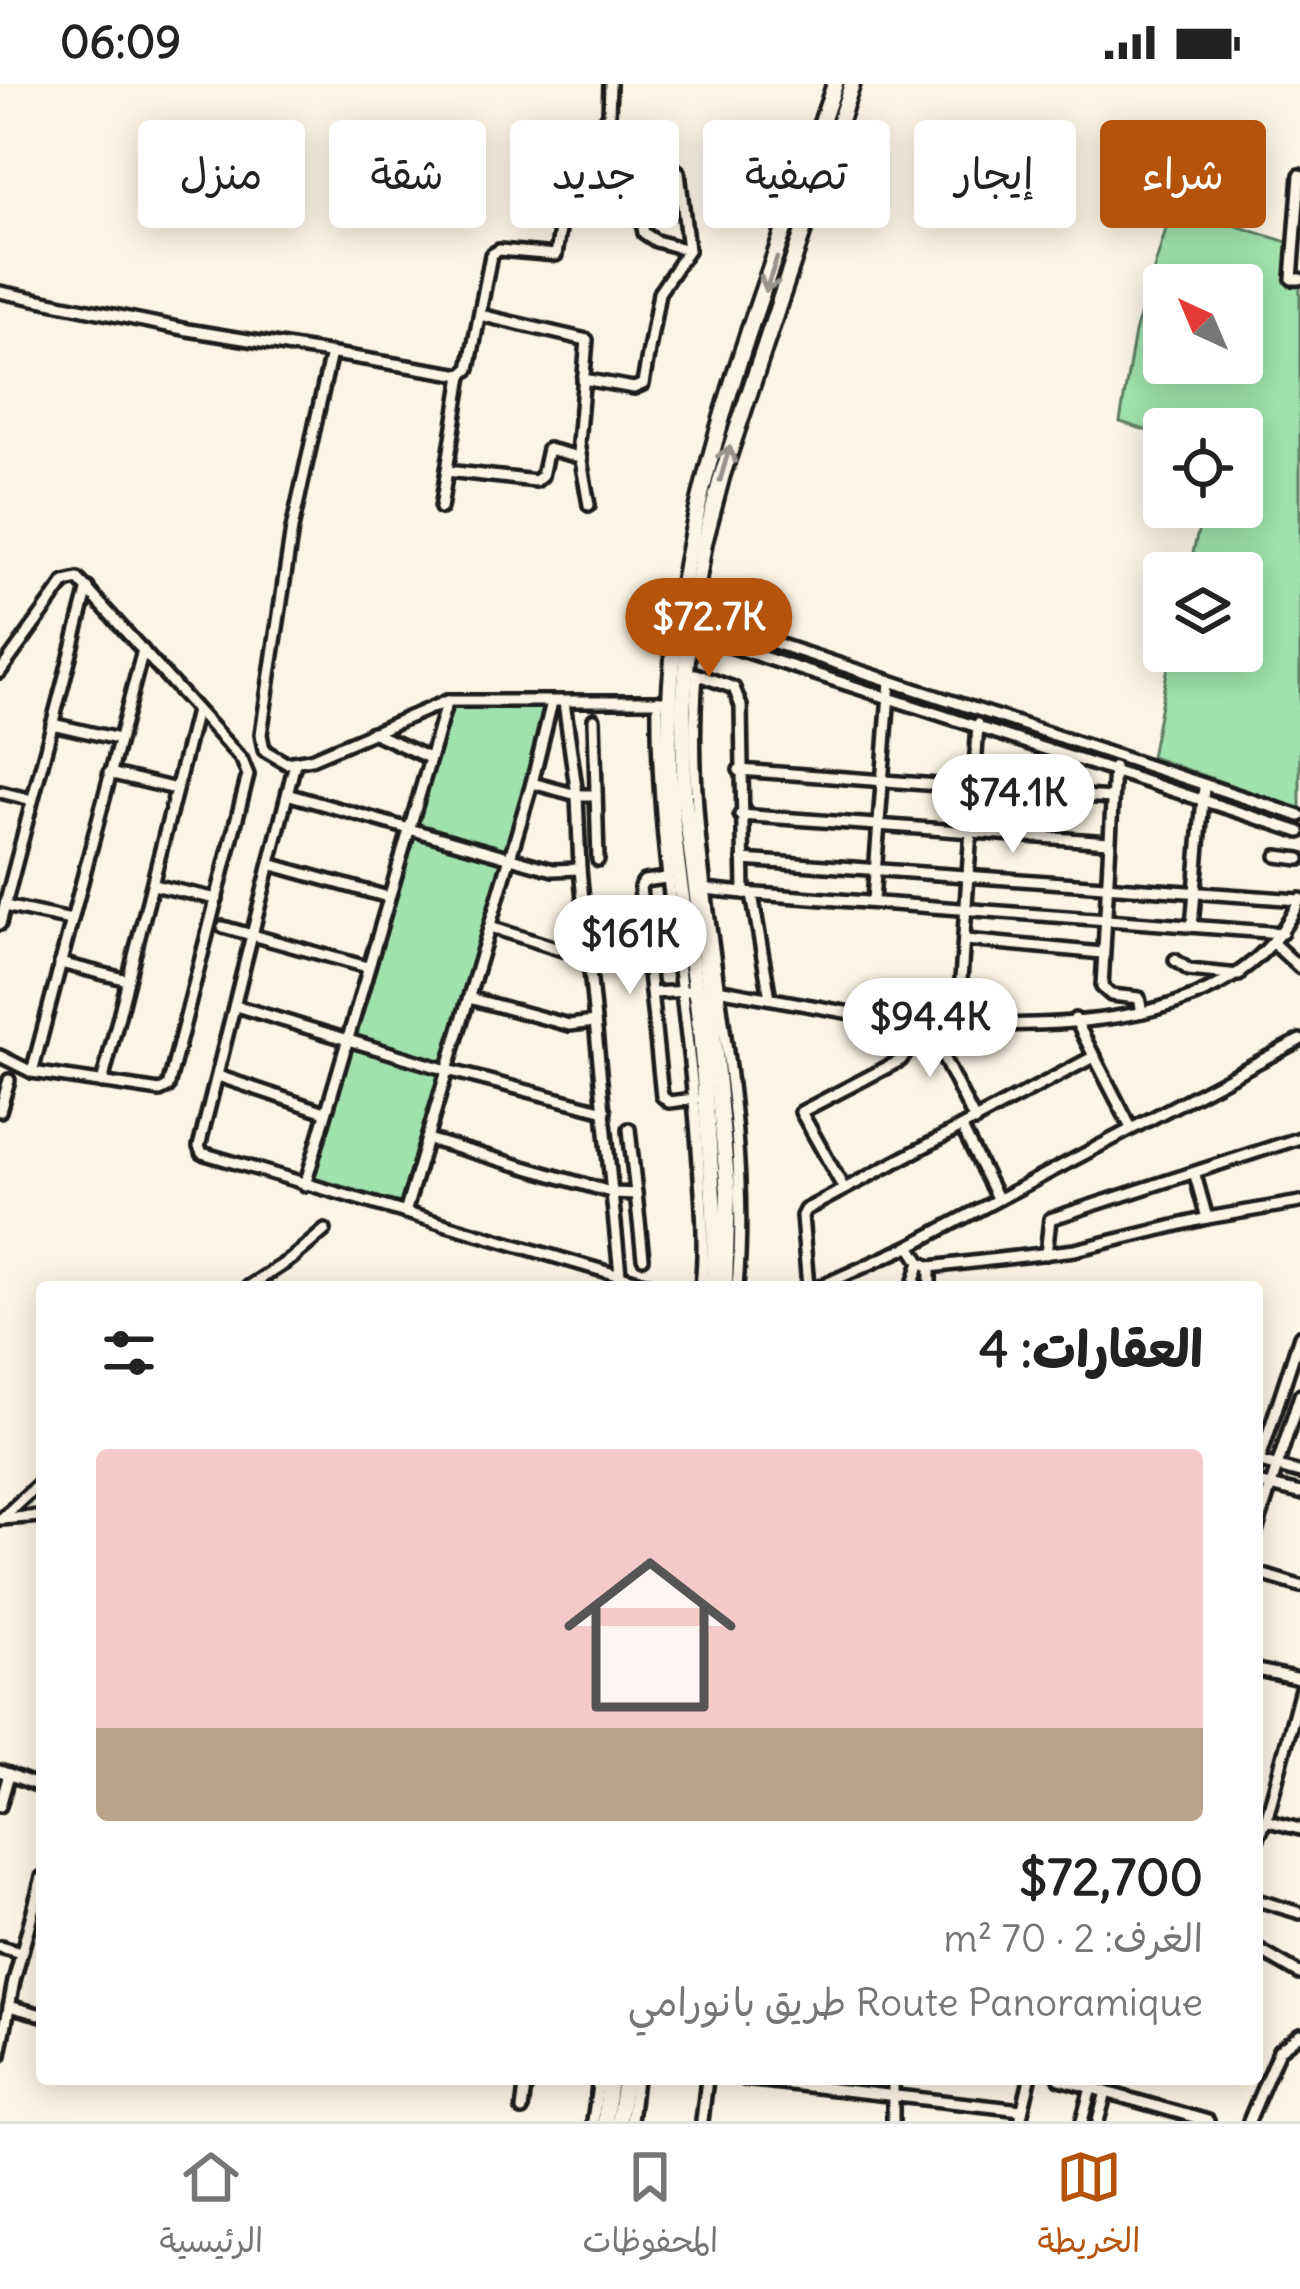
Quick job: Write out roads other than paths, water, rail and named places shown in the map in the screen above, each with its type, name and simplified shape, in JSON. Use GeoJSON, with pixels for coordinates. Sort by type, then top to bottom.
{"type":"FeatureCollection","features":[{"type":"Feature","properties":{"kind":"street"},"geometry":{"type":"LineString","coordinates":[[609,120],[610,84]]}},
{"type":"Feature","properties":{"kind":"street"},"geometry":{"type":"LineString","coordinates":[[712,1281],[703,990],[666,878],[663,701],[682,631],[692,526],[716,438],[835,84]]}},
{"type":"Feature","properties":{"kind":"street"},"geometry":{"type":"LineString","coordinates":[[684,613],[727,458],[852,84]]}},
{"type":"Feature","properties":{"kind":"street"},"geometry":{"type":"LineString","coordinates":[[441,508],[462,375],[470,369],[493,251],[551,256],[559,251],[572,153],[609,115]]}},
{"type":"Feature","properties":{"kind":"street"},"geometry":{"type":"LineString","coordinates":[[583,379],[634,388],[643,384],[659,293],[688,250],[679,172]]}},
{"type":"Feature","properties":{"kind":"street"},"geometry":{"type":"LineString","coordinates":[[1300,175],[1292,279],[1300,280]]}},
{"type":"Feature","properties":{"kind":"street"},"geometry":{"type":"LineString","coordinates":[[643,228],[656,241],[688,250]]}},
{"type":"Feature","properties":{"kind":"street"},"geometry":{"type":"LineString","coordinates":[[0,292],[188,331],[462,375]]}},
{"type":"Feature","properties":{"kind":"street"},"geometry":{"type":"LineString","coordinates":[[480,315],[584,337],[588,346],[579,457],[589,505]]}},
{"type":"Feature","properties":{"kind":"street"},"geometry":{"type":"LineString","coordinates":[[331,353],[292,529],[260,734],[270,756],[295,763],[447,701],[663,701]]}},
{"type":"Feature","properties":{"kind":"street"},"geometry":{"type":"LineString","coordinates":[[447,471],[536,482],[541,479],[548,449],[579,457]]}},
{"type":"Feature","properties":{"kind":"street"},"geometry":{"type":"LineString","coordinates":[[0,672],[65,582],[75,578],[248,771],[168,1087],[160,1091],[32,1072],[0,1056]]}},
{"type":"Feature","properties":{"kind":"street"},"geometry":{"type":"LineString","coordinates":[[0,924],[88,588]]}},
{"type":"Feature","properties":{"kind":"street"},"geometry":{"type":"LineString","coordinates":[[684,613],[1300,816]]}},
{"type":"Feature","properties":{"kind":"street"},"geometry":{"type":"LineString","coordinates":[[682,631],[691,672],[705,889],[695,1099],[704,1242],[701,1281]]}},
{"type":"Feature","properties":{"kind":"street"},"geometry":{"type":"LineString","coordinates":[[682,631],[1299,833]]}},
{"type":"Feature","properties":{"kind":"street"},"geometry":{"type":"LineString","coordinates":[[32,1072],[142,650]]}},
{"type":"Feature","properties":{"kind":"street"},"geometry":{"type":"LineString","coordinates":[[691,672],[738,691],[743,860],[770,998]]}},
{"type":"Feature","properties":{"kind":"street"},"geometry":{"type":"LineString","coordinates":[[691,672],[686,812],[728,1191],[725,1281]]}},
{"type":"Feature","properties":{"kind":"street"},"geometry":{"type":"LineString","coordinates":[[873,900],[890,681]]}},
{"type":"Feature","properties":{"kind":"street"},"geometry":{"type":"LineString","coordinates":[[304,1185],[447,701]]}},
{"type":"Feature","properties":{"kind":"street"},"geometry":{"type":"LineString","coordinates":[[663,701],[672,822],[739,1187],[736,1281]]}},
{"type":"Feature","properties":{"kind":"street"},"geometry":{"type":"LineString","coordinates":[[405,1213],[549,715],[558,702]]}},
{"type":"Feature","properties":{"kind":"street"},"geometry":{"type":"LineString","coordinates":[[558,702],[566,716],[577,795],[580,869],[620,1274]]}},
{"type":"Feature","properties":{"kind":"street"},"geometry":{"type":"LineString","coordinates":[[101,1083],[196,711]]}},
{"type":"Feature","properties":{"kind":"street"},"geometry":{"type":"LineString","coordinates":[[958,1025],[979,713]]}},
{"type":"Feature","properties":{"kind":"street"},"geometry":{"type":"LineString","coordinates":[[549,715],[566,716]]}},
{"type":"Feature","properties":{"kind":"street"},"geometry":{"type":"LineString","coordinates":[[594,719],[598,860]]}},
{"type":"Feature","properties":{"kind":"street"},"geometry":{"type":"LineString","coordinates":[[52,724],[118,739]]}},
{"type":"Feature","properties":{"kind":"street"},"geometry":{"type":"LineString","coordinates":[[372,732],[430,758]]}},
{"type":"Feature","properties":{"kind":"street"},"geometry":{"type":"LineString","coordinates":[[1115,756],[1103,918],[1104,991],[1136,996],[1142,1012]]}},
{"type":"Feature","properties":{"kind":"street"},"geometry":{"type":"LineString","coordinates":[[295,763],[199,1147],[202,1154],[640,1281]]}},
{"type":"Feature","properties":{"kind":"street"},"geometry":{"type":"LineString","coordinates":[[739,770],[1111,798]]}},
{"type":"Feature","properties":{"kind":"street"},"geometry":{"type":"LineString","coordinates":[[109,773],[176,789]]}},
{"type":"Feature","properties":{"kind":"street"},"geometry":{"type":"LineString","coordinates":[[532,783],[596,795]]}},
{"type":"Feature","properties":{"kind":"street"},"geometry":{"type":"LineString","coordinates":[[1192,926],[1204,787]]}},
{"type":"Feature","properties":{"kind":"street"},"geometry":{"type":"LineString","coordinates":[[0,792],[32,800]]}},
{"type":"Feature","properties":{"kind":"street"},"geometry":{"type":"LineString","coordinates":[[290,795],[553,870],[580,869]]}},
{"type":"Feature","properties":{"kind":"street"},"geometry":{"type":"LineString","coordinates":[[740,815],[1108,842]]}},
{"type":"Feature","properties":{"kind":"street"},"geometry":{"type":"LineString","coordinates":[[1277,856],[1300,860]]}},
{"type":"Feature","properties":{"kind":"street"},"geometry":{"type":"LineString","coordinates":[[652,993],[703,990],[912,1024],[1142,1012],[1209,993],[1239,975],[1274,944],[1300,900],[743,860]]}},
{"type":"Feature","properties":{"kind":"street"},"geometry":{"type":"LineString","coordinates":[[273,865],[388,897]]}},
{"type":"Feature","properties":{"kind":"street"},"geometry":{"type":"LineString","coordinates":[[666,878],[644,881],[640,887],[662,1098],[669,1102],[695,1099]]}},
{"type":"Feature","properties":{"kind":"street"},"geometry":{"type":"LineString","coordinates":[[153,885],[217,899]]}},
{"type":"Feature","properties":{"kind":"street"},"geometry":{"type":"LineString","coordinates":[[705,889],[1282,933]]}},
{"type":"Feature","properties":{"kind":"street"},"geometry":{"type":"LineString","coordinates":[[4,906],[71,920]]}},
{"type":"Feature","properties":{"kind":"street"},"geometry":{"type":"LineString","coordinates":[[223,927],[367,967]]}},
{"type":"Feature","properties":{"kind":"street"},"geometry":{"type":"LineString","coordinates":[[490,927],[562,950],[591,949]]}},
{"type":"Feature","properties":{"kind":"street"},"geometry":{"type":"LineString","coordinates":[[966,940],[1102,953]]}},
{"type":"Feature","properties":{"kind":"street"},"geometry":{"type":"LineString","coordinates":[[1274,944],[1300,968]]}},
{"type":"Feature","properties":{"kind":"street"},"geometry":{"type":"LineString","coordinates":[[1175,960],[1190,970],[1239,975]]}},
{"type":"Feature","properties":{"kind":"street"},"geometry":{"type":"LineString","coordinates":[[60,963],[128,980]]}},
{"type":"Feature","properties":{"kind":"street"},"geometry":{"type":"LineString","coordinates":[[469,998],[569,1025],[595,1022]]}},
{"type":"Feature","properties":{"kind":"street"},"geometry":{"type":"LineString","coordinates":[[236,1006],[447,1070],[604,1111]]}},
{"type":"Feature","properties":{"kind":"street"},"geometry":{"type":"LineString","coordinates":[[1075,1019],[1131,1128]]}},
{"type":"Feature","properties":{"kind":"street"},"geometry":{"type":"LineString","coordinates":[[843,1187],[800,1112],[901,1060],[909,1048],[912,1024]]}},
{"type":"Feature","properties":{"kind":"street"},"geometry":{"type":"LineString","coordinates":[[940,1024],[944,1059],[975,1121]]}},
{"type":"Feature","properties":{"kind":"street"},"geometry":{"type":"LineString","coordinates":[[832,1281],[910,1246],[1300,1040]]}},
{"type":"Feature","properties":{"kind":"street"},"geometry":{"type":"LineString","coordinates":[[808,1281],[802,1213],[1094,1056]]}},
{"type":"Feature","properties":{"kind":"street"},"geometry":{"type":"LineString","coordinates":[[218,1076],[325,1112]]}},
{"type":"Feature","properties":{"kind":"street"},"geometry":{"type":"LineString","coordinates":[[0,1111],[9,1080]]}},
{"type":"Feature","properties":{"kind":"street"},"geometry":{"type":"LineString","coordinates":[[962,1128],[997,1198]]}},
{"type":"Feature","properties":{"kind":"street"},"geometry":{"type":"LineString","coordinates":[[629,1129],[643,1258]]}},
{"type":"Feature","properties":{"kind":"street"},"geometry":{"type":"LineString","coordinates":[[1046,1254],[1050,1219],[1300,1138]]}},
{"type":"Feature","properties":{"kind":"street"},"geometry":{"type":"LineString","coordinates":[[427,1139],[614,1193],[636,1194]]}},
{"type":"Feature","properties":{"kind":"street"},"geometry":{"type":"LineString","coordinates":[[1195,1175],[1207,1218]]}},
{"type":"Feature","properties":{"kind":"street"},"geometry":{"type":"LineString","coordinates":[[925,1264],[1046,1254],[1300,1202]]}},
{"type":"Feature","properties":{"kind":"street"},"geometry":{"type":"LineString","coordinates":[[257,1281],[325,1230]]}},
{"type":"Feature","properties":{"kind":"street"},"geometry":{"type":"LineString","coordinates":[[910,1246],[925,1264],[929,1281]]}},
{"type":"Feature","properties":{"kind":"street"},"geometry":{"type":"LineString","coordinates":[[915,1281],[925,1264]]}},
{"type":"Feature","properties":{"kind":"street"},"geometry":{"type":"LineString","coordinates":[[1263,1449],[1300,1336]]}},
{"type":"Feature","properties":{"kind":"street"},"geometry":{"type":"LineString","coordinates":[[1263,1509],[1300,1395]]}},
{"type":"Feature","properties":{"kind":"street"},"geometry":{"type":"LineString","coordinates":[[1263,1465],[1300,1473]]}},
{"type":"Feature","properties":{"kind":"street"},"geometry":{"type":"LineString","coordinates":[[1263,1484],[1300,1493]]}},
{"type":"Feature","properties":{"kind":"street"},"geometry":{"type":"LineString","coordinates":[[1,1519],[36,1487]]}},
{"type":"Feature","properties":{"kind":"street"},"geometry":{"type":"LineString","coordinates":[[1,1519],[36,1516]]}},
{"type":"Feature","properties":{"kind":"street"},"geometry":{"type":"LineString","coordinates":[[1263,1575],[1300,1586]]}},
{"type":"Feature","properties":{"kind":"street"},"geometry":{"type":"LineString","coordinates":[[1263,1671],[1300,1679]]}},
{"type":"Feature","properties":{"kind":"street"},"geometry":{"type":"LineString","coordinates":[[1263,1817],[1300,1692]]}},
{"type":"Feature","properties":{"kind":"street"},"geometry":{"type":"LineString","coordinates":[[0,1806],[4,1773],[36,1785]]}},
{"type":"Feature","properties":{"kind":"street"},"geometry":{"type":"LineString","coordinates":[[1263,1820],[1300,1829]]}},
{"type":"Feature","properties":{"kind":"street"},"geometry":{"type":"LineString","coordinates":[[0,2055],[36,1899]]}},
{"type":"Feature","properties":{"kind":"street"},"geometry":{"type":"LineString","coordinates":[[1263,1902],[1300,1913]]}},
{"type":"Feature","properties":{"kind":"street"},"geometry":{"type":"LineString","coordinates":[[0,1947],[21,1953]]}},
{"type":"Feature","properties":{"kind":"street"},"geometry":{"type":"LineString","coordinates":[[1263,1952],[1300,1974]]}},
{"type":"Feature","properties":{"kind":"street"},"geometry":{"type":"LineString","coordinates":[[9,2006],[36,2013]]}},
{"type":"Feature","properties":{"kind":"street"},"geometry":{"type":"LineString","coordinates":[[1249,2121],[1280,2050],[1300,2034]]}},
{"type":"Feature","properties":{"kind":"street"},"geometry":{"type":"LineString","coordinates":[[522,2110],[525,2085]]}},
{"type":"Feature","properties":{"kind":"street"},"geometry":{"type":"LineString","coordinates":[[593,2121],[597,2085]]}},
{"type":"Feature","properties":{"kind":"street"},"geometry":{"type":"LineString","coordinates":[[604,2121],[609,2085]]}},
{"type":"Feature","properties":{"kind":"street"},"geometry":{"type":"LineString","coordinates":[[619,2121],[624,2085]]}},
{"type":"Feature","properties":{"kind":"street"},"geometry":{"type":"LineString","coordinates":[[631,2121],[635,2085]]}},
{"type":"Feature","properties":{"kind":"street"},"geometry":{"type":"LineString","coordinates":[[702,2121],[706,2085]]}},
{"type":"Feature","properties":{"kind":"street"},"geometry":{"type":"LineString","coordinates":[[797,2085],[1021,2115],[1028,2085]]}},
{"type":"Feature","properties":{"kind":"street"},"geometry":{"type":"LineString","coordinates":[[892,2085],[892,2121]]}},
{"type":"Feature","properties":{"kind":"street"},"geometry":{"type":"LineString","coordinates":[[1081,2085],[1208,2121]]}},
{"type":"Feature","properties":{"kind":"street"},"geometry":{"type":"LineString","coordinates":[[1082,2121],[1091,2088]]}},
{"type":"Feature","properties":{"kind":"street"},"geometry":{"type":"LineString","coordinates":[[1098,2121],[1106,2092]]}},
{"type":"Feature","properties":{"kind":"street"},"geometry":{"type":"LineString","coordinates":[[1160,2121],[1163,2109]]}}]}
